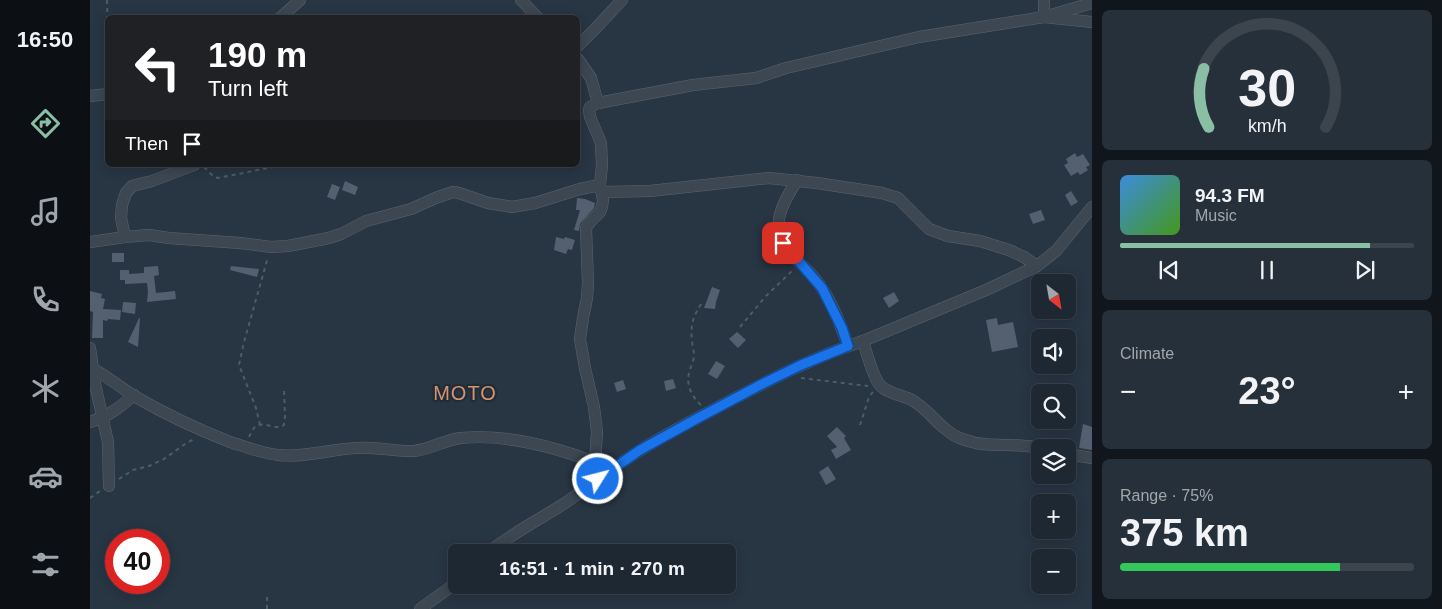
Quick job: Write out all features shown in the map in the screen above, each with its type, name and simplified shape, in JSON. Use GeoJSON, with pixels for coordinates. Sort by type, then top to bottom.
{"type":"FeatureCollection","features":[{"type":"Feature","properties":{"kind":"street"},"geometry":{"type":"LineString","coordinates":[[283,15],[300,0]]}},
{"type":"Feature","properties":{"kind":"street"},"geometry":{"type":"LineString","coordinates":[[521,0],[535,15]]}},
{"type":"Feature","properties":{"kind":"street"},"geometry":{"type":"LineString","coordinates":[[580,44],[622,0]]}},
{"type":"Feature","properties":{"kind":"street"},"geometry":{"type":"LineString","coordinates":[[1044,0],[1044,17]]}},
{"type":"Feature","properties":{"kind":"street"},"geometry":{"type":"LineString","coordinates":[[594,462],[597,432],[594,407],[580,339],[587,298],[586,228],[602,207],[601,143],[590,117],[590,107],[598,102],[693,85],[756,78],[786,68],[919,37],[1044,17],[1092,3]]}},
{"type":"Feature","properties":{"kind":"street"},"geometry":{"type":"LineString","coordinates":[[1044,17],[1092,22]]}},
{"type":"Feature","properties":{"kind":"street"},"geometry":{"type":"LineString","coordinates":[[580,62],[591,78],[598,102]]}},
{"type":"Feature","properties":{"kind":"street"},"geometry":{"type":"LineString","coordinates":[[90,96],[105,94]]}},
{"type":"Feature","properties":{"kind":"street"},"geometry":{"type":"LineString","coordinates":[[125,237],[121,218],[122,205],[126,193],[132,186],[152,181],[189,167]]}},
{"type":"Feature","properties":{"kind":"street"},"geometry":{"type":"LineString","coordinates":[[90,242],[149,235],[270,247],[288,246],[330,238],[366,221],[411,209],[453,192],[488,203],[512,207],[535,203],[580,189],[601,188],[650,191],[770,178],[797,180],[893,196],[929,228],[948,236],[980,241],[1008,250],[1024,257],[1037,266]]}},
{"type":"Feature","properties":{"kind":"street"},"geometry":{"type":"LineString","coordinates":[[797,180],[781,209],[778,228],[780,236],[783,243],[822,288],[842,328],[848,346]]}},
{"type":"Feature","properties":{"kind":"street"},"geometry":{"type":"LineString","coordinates":[[499,544],[664,436],[764,383],[801,365],[986,290],[1037,266],[1056,251],[1092,207]]}},
{"type":"Feature","properties":{"kind":"street"},"geometry":{"type":"LineString","coordinates":[[863,341],[879,386],[922,406],[956,437],[992,445],[1021,444],[1031,446]]}},
{"type":"Feature","properties":{"kind":"street"},"geometry":{"type":"LineString","coordinates":[[90,348],[91,367],[109,449],[109,486]]}},
{"type":"Feature","properties":{"kind":"street"},"geometry":{"type":"LineString","coordinates":[[91,367],[134,395],[183,422],[262,452],[279,455],[298,455],[357,448],[411,451],[445,441],[462,438],[482,438],[548,447],[612,469]]}},
{"type":"Feature","properties":{"kind":"street"},"geometry":{"type":"LineString","coordinates":[[90,422],[103,418],[115,411],[134,395]]}},
{"type":"Feature","properties":{"kind":"street"},"geometry":{"type":"LineString","coordinates":[[1076,455],[1092,458]]}},
{"type":"Feature","properties":{"kind":"street"},"geometry":{"type":"LineString","coordinates":[[420,609],[448,589]]}},
{"type":"Feature","properties":{"kind":"path"},"geometry":{"type":"LineString","coordinates":[[107,0],[107,15]]}},
{"type":"Feature","properties":{"kind":"path"},"geometry":{"type":"LineString","coordinates":[[204,167],[212,176],[218,178],[273,167]]}},
{"type":"Feature","properties":{"kind":"path"},"geometry":{"type":"LineString","coordinates":[[260,425],[256,408],[240,365],[244,342],[270,247]]}},
{"type":"Feature","properties":{"kind":"path"},"geometry":{"type":"LineString","coordinates":[[740,327],[766,296],[800,263]]}},
{"type":"Feature","properties":{"kind":"path"},"geometry":{"type":"LineString","coordinates":[[703,301],[694,315],[692,323],[694,356],[689,372],[689,388],[697,401],[709,412]]}},
{"type":"Feature","properties":{"kind":"path"},"geometry":{"type":"LineString","coordinates":[[800,378],[879,386]]}},
{"type":"Feature","properties":{"kind":"path"},"geometry":{"type":"LineString","coordinates":[[860,425],[869,397],[879,386]]}},
{"type":"Feature","properties":{"kind":"path"},"geometry":{"type":"LineString","coordinates":[[243,446],[254,427],[260,425],[278,428],[284,425],[284,390]]}},
{"type":"Feature","properties":{"kind":"path"},"geometry":{"type":"LineString","coordinates":[[90,498],[133,470],[156,463],[185,444],[208,433]]}},
{"type":"Feature","properties":{"kind":"path"},"geometry":{"type":"LineString","coordinates":[[267,596],[267,609]]}},
{"type":"Feature","properties":{"kind":"building"},"geometry":{"type":"Polygon","coordinates":[[[1075,153],[1077,157],[1083,154],[1090,165],[1086,167],[1088,170],[1080,175],[1078,172],[1071,176],[1064,165],[1068,163],[1066,159],[1075,153]]]}},
{"type":"Feature","properties":{"kind":"building"},"geometry":{"type":"Polygon","coordinates":[[[345,181],[358,187],[355,195],[342,190],[345,181]]]}},
{"type":"Feature","properties":{"kind":"building"},"geometry":{"type":"Polygon","coordinates":[[[332,184],[340,187],[335,200],[327,197],[332,184]]]}},
{"type":"Feature","properties":{"kind":"building"},"geometry":{"type":"Polygon","coordinates":[[[1071,191],[1078,202],[1071,206],[1065,195],[1071,191]]]}},
{"type":"Feature","properties":{"kind":"building"},"geometry":{"type":"Polygon","coordinates":[[[577,198],[595,203],[594,208],[580,224],[579,231],[574,230],[580,210],[576,210],[577,198]]]}},
{"type":"Feature","properties":{"kind":"building"},"geometry":{"type":"Polygon","coordinates":[[[1041,210],[1045,220],[1033,224],[1029,214],[1041,210]]]}},
{"type":"Feature","properties":{"kind":"building"},"geometry":{"type":"Polygon","coordinates":[[[556,237],[575,240],[572,250],[568,249],[566,254],[554,250],[556,237]]]}},
{"type":"Feature","properties":{"kind":"building"},"geometry":{"type":"Polygon","coordinates":[[[774,247],[782,254],[777,261],[768,255],[774,247]]]}},
{"type":"Feature","properties":{"kind":"building"},"geometry":{"type":"Polygon","coordinates":[[[112,253],[124,253],[124,262],[112,262],[112,253]]]}},
{"type":"Feature","properties":{"kind":"building"},"geometry":{"type":"Polygon","coordinates":[[[158,266],[159,275],[154,276],[156,293],[175,291],[176,299],[147,302],[147,283],[125,284],[125,280],[120,280],[120,270],[129,270],[129,274],[144,273],[144,267],[158,266]]]}},
{"type":"Feature","properties":{"kind":"building"},"geometry":{"type":"Polygon","coordinates":[[[231,266],[259,269],[257,277],[230,270],[231,266]]]}},
{"type":"Feature","properties":{"kind":"building"},"geometry":{"type":"Polygon","coordinates":[[[712,287],[720,290],[715,309],[704,308],[712,287]]]}},
{"type":"Feature","properties":{"kind":"building"},"geometry":{"type":"Polygon","coordinates":[[[90,291],[102,294],[101,298],[105,299],[103,309],[121,310],[120,320],[103,320],[103,338],[92,338],[93,312],[90,311],[90,291]]]}},
{"type":"Feature","properties":{"kind":"building"},"geometry":{"type":"Polygon","coordinates":[[[894,292],[899,301],[889,308],[883,298],[894,292]]]}},
{"type":"Feature","properties":{"kind":"building"},"geometry":{"type":"Polygon","coordinates":[[[123,302],[136,303],[135,314],[122,312],[123,302]]]}},
{"type":"Feature","properties":{"kind":"building"},"geometry":{"type":"Polygon","coordinates":[[[140,318],[138,347],[128,342],[140,318]]]}},
{"type":"Feature","properties":{"kind":"building"},"geometry":{"type":"Polygon","coordinates":[[[997,318],[998,325],[1013,322],[1018,347],[992,352],[986,320],[997,318]]]}},
{"type":"Feature","properties":{"kind":"building"},"geometry":{"type":"Polygon","coordinates":[[[737,332],[746,340],[738,348],[729,339],[737,332]]]}},
{"type":"Feature","properties":{"kind":"building"},"geometry":{"type":"Polygon","coordinates":[[[716,361],[725,366],[717,379],[708,374],[716,361]]]}},
{"type":"Feature","properties":{"kind":"building"},"geometry":{"type":"Polygon","coordinates":[[[673,379],[676,388],[666,391],[664,381],[673,379]]]}},
{"type":"Feature","properties":{"kind":"building"},"geometry":{"type":"Polygon","coordinates":[[[623,380],[626,389],[617,392],[614,383],[623,380]]]}},
{"type":"Feature","properties":{"kind":"building"},"geometry":{"type":"Polygon","coordinates":[[[1083,424],[1092,427],[1092,450],[1079,448],[1083,424]]]}},
{"type":"Feature","properties":{"kind":"building"},"geometry":{"type":"Polygon","coordinates":[[[837,427],[846,436],[844,438],[851,450],[836,459],[831,450],[837,447],[827,436],[837,427]]]}},
{"type":"Feature","properties":{"kind":"building"},"geometry":{"type":"Polygon","coordinates":[[[828,466],[836,479],[826,485],[819,472],[828,466]]]}},
{"type":"Feature","properties":{"kind":"district","name":"MOTO"},"geometry":{"type":"Point","coordinates":[465,393]}},
{"type":"Feature","properties":{"kind":"route"},"geometry":{"type":"LineString","coordinates":[[598,479],[664,436],[764,383],[801,365],[848,346],[842,328],[822,288],[783,243]]}}]}
